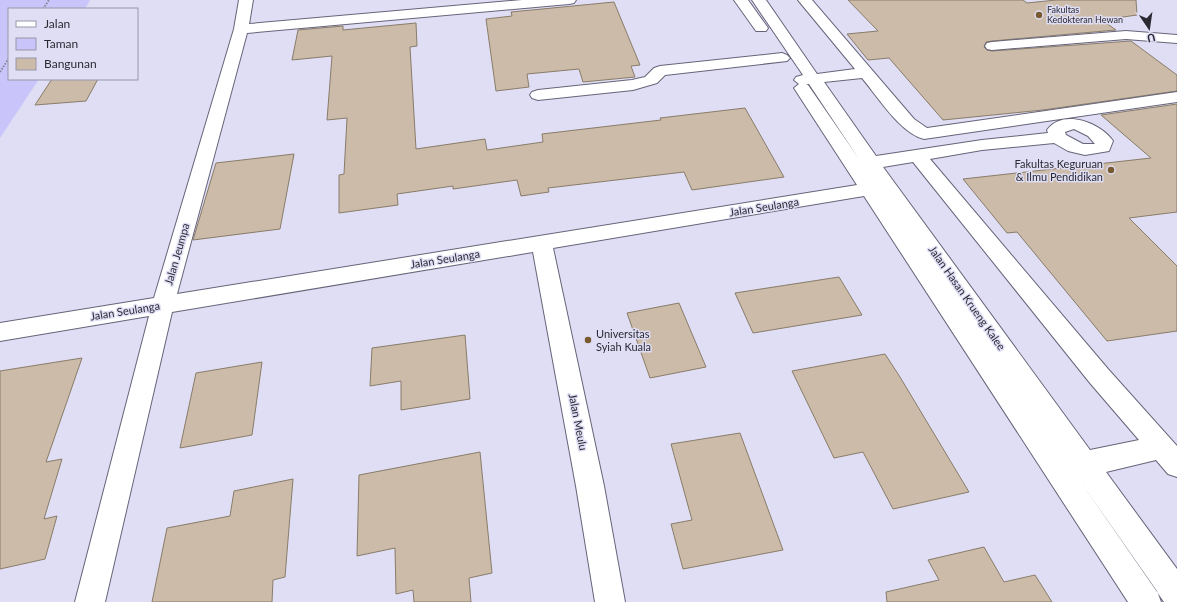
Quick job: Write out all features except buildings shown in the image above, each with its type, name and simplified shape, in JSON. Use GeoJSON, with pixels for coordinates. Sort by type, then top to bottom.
{"type":"FeatureCollection","features":[{"type":"Feature","properties":{"kind":"street","name":"Jalan Jeumpa"},"geometry":{"type":"LineString","coordinates":[[90,602],[163,305],[241,29],[246,0]]}},
{"type":"Feature","properties":{"kind":"street"},"geometry":{"type":"LineString","coordinates":[[384,0],[384,16]]}},
{"type":"Feature","properties":{"kind":"street"},"geometry":{"type":"LineString","coordinates":[[241,29],[569,0]]}},
{"type":"Feature","properties":{"kind":"street","name":"Jalan Hasan Krueng Kalee"},"geometry":{"type":"LineString","coordinates":[[741,0],[782,58],[805,80]]}},
{"type":"Feature","properties":{"kind":"street","name":"Jalan Hasan Krueng Kalee"},"geometry":{"type":"LineString","coordinates":[[759,0],[805,80],[862,164],[1083,463],[1177,594]]}},
{"type":"Feature","properties":{"kind":"street"},"geometry":{"type":"LineString","coordinates":[[805,0],[908,123],[924,134],[1177,97]]}},
{"type":"Feature","properties":{"kind":"street"},"geometry":{"type":"LineString","coordinates":[[992,46],[1126,35],[1177,38]]}},
{"type":"Feature","properties":{"kind":"street"},"geometry":{"type":"LineString","coordinates":[[538,95],[633,85],[651,80],[660,71],[782,58]]}},
{"type":"Feature","properties":{"kind":"street"},"geometry":{"type":"LineString","coordinates":[[805,80],[865,73]]}},
{"type":"Feature","properties":{"kind":"street"},"geometry":{"type":"LineString","coordinates":[[862,164],[982,145],[1058,137]]}},
{"type":"Feature","properties":{"kind":"street"},"geometry":{"type":"LineString","coordinates":[[918,156],[1099,376],[1169,456]]}},
{"type":"Feature","properties":{"kind":"street","name":"Jalan Hasan Krueng Kalee"},"geometry":{"type":"LineString","coordinates":[[879,188],[1057,470],[1146,602]]}},
{"type":"Feature","properties":{"kind":"street","name":"Jalan Seulanga"},"geometry":{"type":"LineString","coordinates":[[0,332],[879,188]]}},
{"type":"Feature","properties":{"kind":"street","name":"Jalan Meulu"},"geometry":{"type":"LineString","coordinates":[[542,243],[590,486],[610,602]]}},
{"type":"Feature","properties":{"kind":"street"},"geometry":{"type":"LineString","coordinates":[[1057,470],[1083,463],[1169,456]]}},
{"type":"Feature","properties":{"kind":"path"},"geometry":{"type":"LineString","coordinates":[[0,72],[8,60]]}},
{"type":"Feature","properties":{"kind":"green space"},"geometry":{"type":"Polygon","coordinates":[[[0,0],[90,0],[86,8],[8,8],[8,80],[38,80],[0,138],[0,0]]]}},
{"type":"Feature","properties":{"kind":"place","name":"Fakultas Kedokteran Hewan"},"geometry":{"type":"Point","coordinates":[1039,15]}},
{"type":"Feature","properties":{"kind":"place","name":"Fakultas Keguruan & Ilmu Pendidikan"},"geometry":{"type":"Point","coordinates":[1111,170]}},
{"type":"Feature","properties":{"kind":"place","name":"Universitas Syiah Kuala"},"geometry":{"type":"Point","coordinates":[588,340]}}]}
